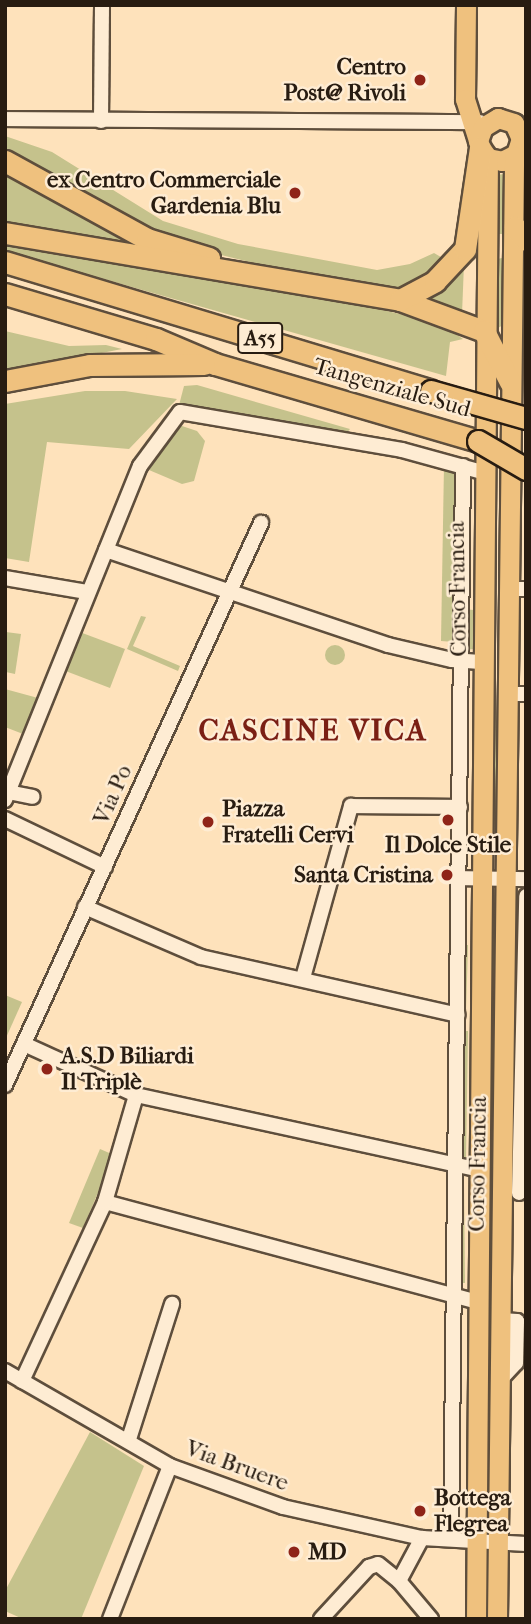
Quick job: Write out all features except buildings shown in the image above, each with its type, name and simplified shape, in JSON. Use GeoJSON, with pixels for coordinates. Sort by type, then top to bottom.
{"type":"FeatureCollection","features":[{"type":"Feature","properties":{"kind":"highway"},"geometry":{"type":"LineString","coordinates":[[400,300],[435,281],[465,249],[482,138]]}},
{"type":"Feature","properties":{"kind":"highway"},"geometry":{"type":"LineString","coordinates":[[5,161],[147,239],[288,281]]}},
{"type":"Feature","properties":{"kind":"highway"},"geometry":{"type":"LineString","coordinates":[[5,233],[400,300],[484,331],[510,382]]}},
{"type":"Feature","properties":{"kind":"highway","name":"Tangenziale Sud"},"geometry":{"type":"LineString","coordinates":[[5,262],[526,418]]}},
{"type":"Feature","properties":{"kind":"highway","name":"Tangenziale Sud"},"geometry":{"type":"LineString","coordinates":[[5,295],[156,340],[215,364],[478,441],[526,450]]}},
{"type":"Feature","properties":{"kind":"highway"},"geometry":{"type":"LineString","coordinates":[[5,381],[90,365],[215,364]]}},
{"type":"Feature","properties":{"kind":"highway"},"geometry":{"type":"LineString","coordinates":[[478,441],[526,469]]}},
{"type":"Feature","properties":{"kind":"main road","name":"Corso Francia"},"geometry":{"type":"LineString","coordinates":[[466,5],[465,99],[482,138],[484,331],[476,1619]]}},
{"type":"Feature","properties":{"kind":"main road"},"geometry":{"type":"LineString","coordinates":[[502,118],[520,124],[521,143],[514,156],[502,161],[482,138],[502,118]]}},
{"type":"Feature","properties":{"kind":"main road","name":"Corso Francia"},"geometry":{"type":"LineString","coordinates":[[497,1619],[501,1320],[516,1193],[517,589],[508,481],[510,382],[520,234],[514,156]]}},
{"type":"Feature","properties":{"kind":"street"},"geometry":{"type":"LineString","coordinates":[[100,121],[102,5]]}},
{"type":"Feature","properties":{"kind":"street"},"geometry":{"type":"LineString","coordinates":[[5,119],[482,138]]}},
{"type":"Feature","properties":{"kind":"street"},"geometry":{"type":"LineString","coordinates":[[33,797],[7,796],[140,466],[180,412],[402,450],[482,472]]}},
{"type":"Feature","properties":{"kind":"street","name":"Corso Francia"},"geometry":{"type":"LineString","coordinates":[[451,1538],[463,466]]}},
{"type":"Feature","properties":{"kind":"street"},"geometry":{"type":"LineString","coordinates":[[508,481],[526,490]]}},
{"type":"Feature","properties":{"kind":"street","name":"Via Po"},"geometry":{"type":"LineString","coordinates":[[5,1085],[261,523]]}},
{"type":"Feature","properties":{"kind":"street"},"geometry":{"type":"LineString","coordinates":[[106,550],[388,645],[460,661],[484,662]]}},
{"type":"Feature","properties":{"kind":"street"},"geometry":{"type":"LineString","coordinates":[[5,578],[87,592]]}},
{"type":"Feature","properties":{"kind":"street"},"geometry":{"type":"LineString","coordinates":[[303,978],[351,806],[460,807]]}},
{"type":"Feature","properties":{"kind":"street"},"geometry":{"type":"LineString","coordinates":[[5,819],[105,867]]}},
{"type":"Feature","properties":{"kind":"street"},"geometry":{"type":"LineString","coordinates":[[459,878],[516,879]]}},
{"type":"Feature","properties":{"kind":"street","name":"Corso Francia"},"geometry":{"type":"LineString","coordinates":[[516,1084],[526,889]]}},
{"type":"Feature","properties":{"kind":"street"},"geometry":{"type":"LineString","coordinates":[[85,908],[201,957],[480,1020]]}},
{"type":"Feature","properties":{"kind":"street"},"geometry":{"type":"LineString","coordinates":[[24,1044],[136,1095],[479,1170]]}},
{"type":"Feature","properties":{"kind":"street"},"geometry":{"type":"LineString","coordinates":[[22,1381],[105,1202],[136,1095]]}},
{"type":"Feature","properties":{"kind":"street"},"geometry":{"type":"LineString","coordinates":[[105,1202],[478,1302]]}},
{"type":"Feature","properties":{"kind":"street"},"geometry":{"type":"LineString","coordinates":[[129,1439],[172,1304]]}},
{"type":"Feature","properties":{"kind":"street","name":"Via Bruere"},"geometry":{"type":"LineString","coordinates":[[5,1371],[129,1439],[170,1466],[283,1507],[422,1538],[476,1539],[526,1544]]}},
{"type":"Feature","properties":{"kind":"street"},"geometry":{"type":"LineString","coordinates":[[110,1619],[170,1466]]}},
{"type":"Feature","properties":{"kind":"street"},"geometry":{"type":"LineString","coordinates":[[399,1581],[422,1538]]}},
{"type":"Feature","properties":{"kind":"street"},"geometry":{"type":"LineString","coordinates":[[321,1619],[372,1565],[383,1566],[431,1619]]}},
{"type":"Feature","properties":{"kind":"shaded area"},"geometry":{"type":"Polygon","coordinates":[[[5,136],[52,152],[163,221],[238,244],[377,270],[410,264],[434,253],[446,260],[407,288],[379,293],[192,248],[150,232],[5,154],[5,136]]]}},
{"type":"Feature","properties":{"kind":"shaded area"},"geometry":{"type":"Polygon","coordinates":[[[5,174],[20,177],[134,246],[5,225],[5,174]]]}},
{"type":"Feature","properties":{"kind":"shaded area"},"geometry":{"type":"Polygon","coordinates":[[[504,174],[504,234],[495,234],[496,175],[504,174]]]}},
{"type":"Feature","properties":{"kind":"shaded area"},"geometry":{"type":"Polygon","coordinates":[[[5,243],[338,300],[440,323],[463,339],[450,342],[446,376],[5,251],[5,243]]]}},
{"type":"Feature","properties":{"kind":"shaded area"},"geometry":{"type":"Polygon","coordinates":[[[502,258],[503,325],[498,328],[494,322],[497,259],[502,258]]]}},
{"type":"Feature","properties":{"kind":"shaded area"},"geometry":{"type":"Polygon","coordinates":[[[464,264],[462,314],[427,300],[428,296],[464,264]]]}},
{"type":"Feature","properties":{"kind":"shaded area"},"geometry":{"type":"Polygon","coordinates":[[[5,331],[69,346],[106,345],[122,349],[5,372],[5,331]]]}},
{"type":"Feature","properties":{"kind":"shaded area"},"geometry":{"type":"Polygon","coordinates":[[[197,385],[350,429],[344,436],[178,409],[184,386],[197,385]]]}},
{"type":"Feature","properties":{"kind":"shaded area"},"geometry":{"type":"Polygon","coordinates":[[[85,391],[125,391],[177,399],[129,449],[47,442],[29,562],[5,558],[5,404],[85,391]]]}},
{"type":"Feature","properties":{"kind":"shaded area"},"geometry":{"type":"Polygon","coordinates":[[[179,425],[197,431],[205,441],[194,481],[182,484],[149,470],[179,425]]]}},
{"type":"Feature","properties":{"kind":"shaded area"},"geometry":{"type":"Polygon","coordinates":[[[444,465],[457,467],[454,642],[441,641],[444,465]]]}},
{"type":"Feature","properties":{"kind":"shaded area"},"geometry":{"type":"Polygon","coordinates":[[[494,575],[496,855],[491,855],[494,575]]]}},
{"type":"Feature","properties":{"kind":"shaded area"},"geometry":{"type":"Polygon","coordinates":[[[462,609],[474,610],[475,649],[461,650],[462,609]]]}},
{"type":"Feature","properties":{"kind":"shaded area"},"geometry":{"type":"Polygon","coordinates":[[[141,616],[146,617],[133,646],[180,666],[178,671],[127,649],[141,616]]]}},
{"type":"Feature","properties":{"kind":"shaded area"},"geometry":{"type":"Polygon","coordinates":[[[77,631],[125,649],[110,688],[63,670],[77,631]]]}},
{"type":"Feature","properties":{"kind":"shaded area"},"geometry":{"type":"Polygon","coordinates":[[[6,632],[21,634],[15,674],[6,672],[6,632]]]}},
{"type":"Feature","properties":{"kind":"shaded area"},"geometry":{"type":"Polygon","coordinates":[[[331,645],[339,645],[345,655],[339,665],[331,665],[325,659],[325,651],[331,645]]]}},
{"type":"Feature","properties":{"kind":"shaded area"},"geometry":{"type":"Polygon","coordinates":[[[5,689],[38,698],[23,734],[5,727],[5,689]]]}},
{"type":"Feature","properties":{"kind":"shaded area"},"geometry":{"type":"Polygon","coordinates":[[[491,902],[495,902],[491,1413],[489,1517],[485,1517],[491,902]]]}},
{"type":"Feature","properties":{"kind":"shaded area"},"geometry":{"type":"Polygon","coordinates":[[[464,945],[468,945],[466,1012],[463,1010],[464,945]]]}},
{"type":"Feature","properties":{"kind":"shaded area"},"geometry":{"type":"Polygon","coordinates":[[[5,995],[22,1002],[5,1040],[5,995]]]}},
{"type":"Feature","properties":{"kind":"shaded area"},"geometry":{"type":"Polygon","coordinates":[[[464,1031],[468,1031],[466,1160],[461,1161],[464,1031]]]}},
{"type":"Feature","properties":{"kind":"shaded area"},"geometry":{"type":"Polygon","coordinates":[[[100,1149],[114,1155],[83,1228],[69,1223],[100,1149]]]}},
{"type":"Feature","properties":{"kind":"shaded area"},"geometry":{"type":"Polygon","coordinates":[[[464,1184],[465,1283],[461,1283],[463,1187],[464,1184]]]}},
{"type":"Feature","properties":{"kind":"shaded area"},"geometry":{"type":"Polygon","coordinates":[[[90,1432],[144,1466],[81,1619],[23,1619],[5,1611],[5,1591],[90,1432]]]}},
{"type":"Feature","properties":{"kind":"place","name":"Centro Post@ Rivoli"},"geometry":{"type":"Point","coordinates":[420,80]}},
{"type":"Feature","properties":{"kind":"place","name":"ex Centro Commerciale Gardenia Blu"},"geometry":{"type":"Point","coordinates":[295,193]}},
{"type":"Feature","properties":{"kind":"place","name":"Il Dolce Stile"},"geometry":{"type":"Point","coordinates":[448,820]}},
{"type":"Feature","properties":{"kind":"place","name":"Piazza Fratelli Cervi"},"geometry":{"type":"Point","coordinates":[208,822]}},
{"type":"Feature","properties":{"kind":"place","name":"Santa Cristina"},"geometry":{"type":"Point","coordinates":[447,875]}},
{"type":"Feature","properties":{"kind":"place","name":"A.S.D Biliardi Il Triplè"},"geometry":{"type":"Point","coordinates":[47,1069]}},
{"type":"Feature","properties":{"kind":"place","name":"Bottega Flegrea"},"geometry":{"type":"Point","coordinates":[420,1511]}},
{"type":"Feature","properties":{"kind":"place","name":"MD"},"geometry":{"type":"Point","coordinates":[294,1552]}},
{"type":"Feature","properties":{"kind":"district","name":"CASCINE VICA"},"geometry":{"type":"Point","coordinates":[313,731]}}]}
